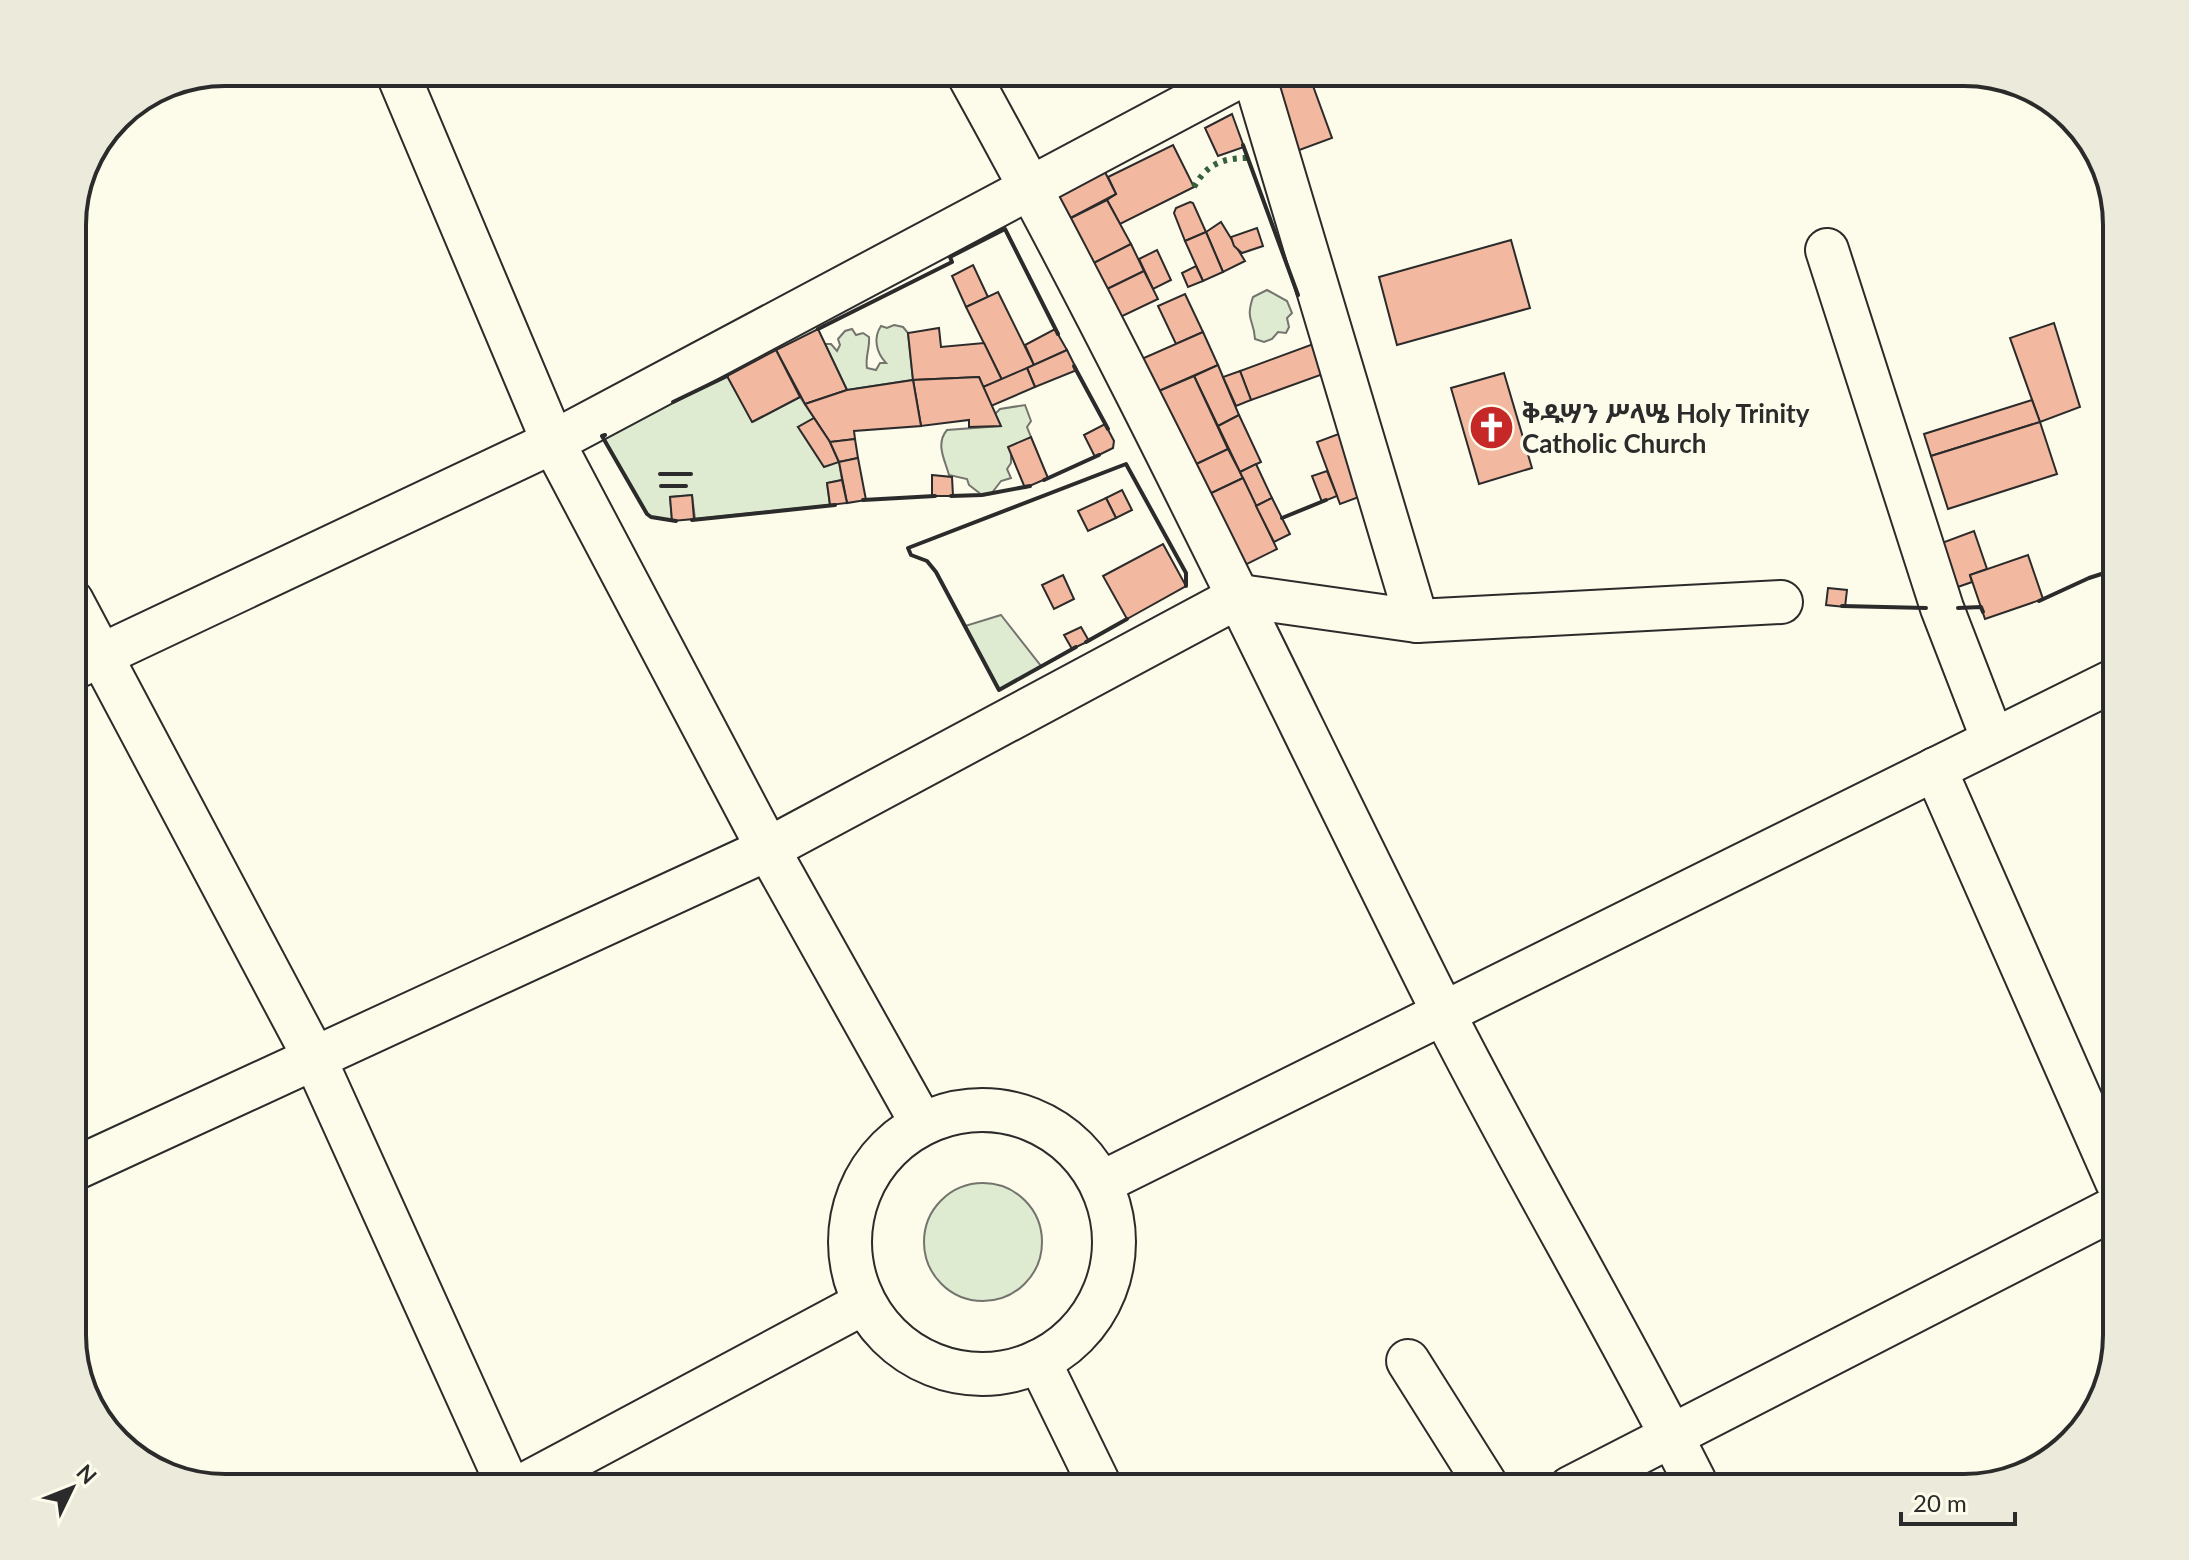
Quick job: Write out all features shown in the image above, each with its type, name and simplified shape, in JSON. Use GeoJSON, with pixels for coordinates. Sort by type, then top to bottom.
{"type":"FeatureCollection","features":[{"type":"Feature","properties":{"kind":"street"},"geometry":{"type":"LineString","coordinates":[[403,86],[553,442],[768,849],[922,1124]]}},
{"type":"Feature","properties":{"kind":"street"},"geometry":{"type":"LineString","coordinates":[[975,86],[1032,188],[1240,596],[1443,1011],[1691,1474]]}},
{"type":"Feature","properties":{"kind":"street"},"geometry":{"type":"LineString","coordinates":[[503,1474],[314,1057],[86,662],[553,442],[1224,86]]}},
{"type":"Feature","properties":{"kind":"street"},"geometry":{"type":"LineString","coordinates":[[1254,86],[1417,621]]}},
{"type":"Feature","properties":{"kind":"street"},"geometry":{"type":"LineString","coordinates":[[1827,250],[1942,608],[1993,740]]}},
{"type":"Feature","properties":{"kind":"street"},"geometry":{"type":"LineString","coordinates":[[86,1163],[768,849],[1240,596],[1417,621],[1781,602]]}},
{"type":"Feature","properties":{"kind":"street"},"geometry":{"type":"LineString","coordinates":[[1101,1183],[2103,686]]}},
{"type":"Feature","properties":{"kind":"street"},"geometry":{"type":"LineString","coordinates":[[1935,769],[2103,1150]]}},
{"type":"Feature","properties":{"kind":"street"},"geometry":{"type":"LineString","coordinates":[[961,1111],[1003,1111],[1042,1124],[1076,1149],[1101,1183],[1113,1222],[1114,1264],[1101,1303],[1076,1337],[1039,1361],[1003,1374],[961,1374],[922,1361],[888,1336],[864,1303],[851,1263],[851,1221],[864,1182],[888,1148],[922,1124],[961,1111]]}},
{"type":"Feature","properties":{"kind":"street"},"geometry":{"type":"LineString","coordinates":[[1597,1474],[2103,1214]]}},
{"type":"Feature","properties":{"kind":"street"},"geometry":{"type":"LineString","coordinates":[[544,1474],[864,1303]]}},
{"type":"Feature","properties":{"kind":"street"},"geometry":{"type":"LineString","coordinates":[[1039,1361],[1094,1474]]}},
{"type":"Feature","properties":{"kind":"street"},"geometry":{"type":"LineString","coordinates":[[1408,1361],[1479,1474]]}},
{"type":"Feature","properties":{"kind":"green space"},"geometry":{"type":"Polygon","coordinates":[[[1267,290],[1287,301],[1292,313],[1287,318],[1289,327],[1286,333],[1278,332],[1264,342],[1255,339],[1250,311],[1253,297],[1267,290]]]}},
{"type":"Feature","properties":{"kind":"green space"},"geometry":{"type":"Polygon","coordinates":[[[894,325],[903,327],[908,333],[913,380],[847,390],[825,344],[831,344],[837,351],[840,345],[838,339],[845,331],[852,329],[856,335],[863,333],[869,337],[867,368],[876,370],[880,363],[886,363],[877,345],[877,335],[881,326],[887,328],[894,325]]]}},
{"type":"Feature","properties":{"kind":"green space"},"geometry":{"type":"Polygon","coordinates":[[[727,376],[753,422],[800,397],[814,418],[798,427],[839,462],[842,480],[827,483],[830,505],[695,519],[692,495],[670,497],[672,521],[647,514],[602,436],[727,376]]]}},
{"type":"Feature","properties":{"kind":"green space"},"geometry":{"type":"Polygon","coordinates":[[[1025,405],[1031,421],[1027,427],[1031,437],[1011,455],[1007,469],[1011,478],[1001,481],[991,494],[982,495],[969,485],[967,479],[949,475],[941,446],[947,430],[1000,426],[995,414],[1000,409],[1025,405]]]}},
{"type":"Feature","properties":{"kind":"green space"},"geometry":{"type":"Polygon","coordinates":[[[1001,615],[1041,666],[999,690],[965,626],[1001,615]]]}},
{"type":"Feature","properties":{"kind":"green space"},"geometry":{"type":"Polygon","coordinates":[[[983,1183],[1016,1193],[1032,1209],[1042,1242],[1032,1275],[1016,1291],[983,1301],[950,1291],[934,1275],[924,1242],[934,1209],[950,1193],[983,1183]]]}},
{"type":"Feature","properties":{"kind":"building"},"geometry":{"type":"Polygon","coordinates":[[[1278,86],[1313,86],[1332,138],[1294,152],[1270,89],[1278,86]]]}},
{"type":"Feature","properties":{"kind":"building"},"geometry":{"type":"Polygon","coordinates":[[[1232,114],[1244,147],[1218,156],[1205,128],[1232,114]]]}},
{"type":"Feature","properties":{"kind":"building"},"geometry":{"type":"Polygon","coordinates":[[[1173,145],[1194,187],[1120,224],[1107,200],[1116,194],[1108,177],[1173,145]]]}},
{"type":"Feature","properties":{"kind":"building"},"geometry":{"type":"Polygon","coordinates":[[[1103,168],[1116,194],[1063,222],[1057,197],[1103,168]]]}},
{"type":"Feature","properties":{"kind":"building"},"geometry":{"type":"Polygon","coordinates":[[[1107,200],[1131,244],[1086,267],[1063,222],[1107,200]]]}},
{"type":"Feature","properties":{"kind":"building"},"geometry":{"type":"Polygon","coordinates":[[[1190,202],[1206,232],[1185,241],[1174,213],[1176,208],[1190,202]]]}},
{"type":"Feature","properties":{"kind":"building"},"geometry":{"type":"Polygon","coordinates":[[[1221,222],[1245,261],[1223,272],[1206,232],[1221,222]]]}},
{"type":"Feature","properties":{"kind":"building"},"geometry":{"type":"Polygon","coordinates":[[[1257,228],[1263,246],[1242,253],[1234,246],[1231,237],[1257,228]]]}},
{"type":"Feature","properties":{"kind":"building"},"geometry":{"type":"Polygon","coordinates":[[[1206,232],[1223,272],[1203,281],[1185,241],[1206,232]]]}},
{"type":"Feature","properties":{"kind":"building"},"geometry":{"type":"Polygon","coordinates":[[[1511,240],[1530,308],[1397,345],[1379,277],[1511,240]]]}},
{"type":"Feature","properties":{"kind":"building"},"geometry":{"type":"Polygon","coordinates":[[[1131,244],[1144,271],[1099,293],[1086,267],[1131,244]]]}},
{"type":"Feature","properties":{"kind":"building"},"geometry":{"type":"Polygon","coordinates":[[[1157,250],[1171,280],[1153,289],[1139,259],[1157,250]]]}},
{"type":"Feature","properties":{"kind":"building"},"geometry":{"type":"Polygon","coordinates":[[[973,265],[988,297],[966,307],[952,276],[973,265]]]}},
{"type":"Feature","properties":{"kind":"building"},"geometry":{"type":"Polygon","coordinates":[[[1196,266],[1203,281],[1188,287],[1182,273],[1196,266]]]}},
{"type":"Feature","properties":{"kind":"building"},"geometry":{"type":"Polygon","coordinates":[[[1144,271],[1158,299],[1112,321],[1099,293],[1144,271]]]}},
{"type":"Feature","properties":{"kind":"building"},"geometry":{"type":"Polygon","coordinates":[[[998,292],[1034,365],[1002,380],[966,307],[998,292]]]}},
{"type":"Feature","properties":{"kind":"building"},"geometry":{"type":"Polygon","coordinates":[[[1185,294],[1203,332],[1176,344],[1158,306],[1185,294]]]}},
{"type":"Feature","properties":{"kind":"building"},"geometry":{"type":"Polygon","coordinates":[[[2054,323],[2080,407],[2040,422],[2010,338],[2054,323]]]}},
{"type":"Feature","properties":{"kind":"building"},"geometry":{"type":"Polygon","coordinates":[[[939,328],[941,347],[984,343],[1002,380],[983,387],[979,377],[913,380],[908,333],[939,328]]]}},
{"type":"Feature","properties":{"kind":"building"},"geometry":{"type":"Polygon","coordinates":[[[818,329],[847,390],[805,404],[776,350],[818,329]]]}},
{"type":"Feature","properties":{"kind":"building"},"geometry":{"type":"Polygon","coordinates":[[[1055,329],[1067,350],[1034,365],[1025,345],[1055,329]]]}},
{"type":"Feature","properties":{"kind":"building"},"geometry":{"type":"Polygon","coordinates":[[[1203,332],[1218,365],[1152,394],[1137,361],[1203,332]]]}},
{"type":"Feature","properties":{"kind":"building"},"geometry":{"type":"Polygon","coordinates":[[[1316,343],[1326,373],[1251,400],[1240,371],[1316,343]]]}},
{"type":"Feature","properties":{"kind":"building"},"geometry":{"type":"Polygon","coordinates":[[[776,350],[800,397],[752,422],[727,376],[776,350]]]}},
{"type":"Feature","properties":{"kind":"building"},"geometry":{"type":"Polygon","coordinates":[[[1067,350],[1077,370],[1035,387],[1027,368],[1067,350]]]}},
{"type":"Feature","properties":{"kind":"building"},"geometry":{"type":"Polygon","coordinates":[[[1218,365],[1239,415],[1218,426],[1194,376],[1218,365]]]}},
{"type":"Feature","properties":{"kind":"building"},"geometry":{"type":"Polygon","coordinates":[[[1027,368],[1035,387],[991,406],[983,387],[1027,368]]]}},
{"type":"Feature","properties":{"kind":"building"},"geometry":{"type":"Polygon","coordinates":[[[1240,371],[1251,400],[1236,406],[1223,377],[1240,371]]]}},
{"type":"Feature","properties":{"kind":"building","name":"ቅዱሣን ሥላሤ Holy Trinity Catholic Church"},"geometry":{"type":"Polygon","coordinates":[[[1504,373],[1532,468],[1479,484],[1451,388],[1504,373]]]}},
{"type":"Feature","properties":{"kind":"building"},"geometry":{"type":"Polygon","coordinates":[[[1194,376],[1228,449],[1188,468],[1152,394],[1194,376]]]}},
{"type":"Feature","properties":{"kind":"building"},"geometry":{"type":"Polygon","coordinates":[[[979,377],[1001,426],[969,427],[969,420],[921,426],[913,380],[979,377]]]}},
{"type":"Feature","properties":{"kind":"building"},"geometry":{"type":"Polygon","coordinates":[[[913,380],[921,426],[854,431],[855,439],[830,442],[805,404],[847,390],[913,380]]]}},
{"type":"Feature","properties":{"kind":"building"},"geometry":{"type":"Polygon","coordinates":[[[2032,400],[2040,422],[1931,456],[1924,434],[2032,400]]]}},
{"type":"Feature","properties":{"kind":"building"},"geometry":{"type":"Polygon","coordinates":[[[1239,415],[1261,462],[1240,472],[1218,426],[1239,415]]]}},
{"type":"Feature","properties":{"kind":"building"},"geometry":{"type":"Polygon","coordinates":[[[814,418],[839,462],[824,467],[798,427],[814,418]]]}},
{"type":"Feature","properties":{"kind":"building"},"geometry":{"type":"Polygon","coordinates":[[[2040,422],[2057,474],[1948,509],[1931,456],[2040,422]]]}},
{"type":"Feature","properties":{"kind":"building"},"geometry":{"type":"Polygon","coordinates":[[[1105,424],[1114,441],[1113,448],[1095,457],[1084,435],[1105,424]]]}},
{"type":"Feature","properties":{"kind":"building"},"geometry":{"type":"Polygon","coordinates":[[[1344,432],[1367,494],[1340,504],[1317,442],[1344,432]]]}},
{"type":"Feature","properties":{"kind":"building"},"geometry":{"type":"Polygon","coordinates":[[[1031,437],[1048,478],[1025,488],[1008,447],[1031,437]]]}},
{"type":"Feature","properties":{"kind":"building"},"geometry":{"type":"Polygon","coordinates":[[[855,439],[858,458],[839,462],[830,442],[855,439]]]}},
{"type":"Feature","properties":{"kind":"building"},"geometry":{"type":"Polygon","coordinates":[[[1228,449],[1243,478],[1203,497],[1188,468],[1228,449]]]}},
{"type":"Feature","properties":{"kind":"building"},"geometry":{"type":"Polygon","coordinates":[[[858,458],[866,500],[847,503],[839,462],[858,458]]]}},
{"type":"Feature","properties":{"kind":"building"},"geometry":{"type":"Polygon","coordinates":[[[1256,464],[1272,498],[1256,506],[1240,472],[1256,464]]]}},
{"type":"Feature","properties":{"kind":"building"},"geometry":{"type":"Polygon","coordinates":[[[1327,471],[1337,496],[1322,502],[1312,476],[1327,471]]]}},
{"type":"Feature","properties":{"kind":"building"},"geometry":{"type":"Polygon","coordinates":[[[932,475],[952,477],[953,496],[932,496],[932,475]]]}},
{"type":"Feature","properties":{"kind":"building"},"geometry":{"type":"Polygon","coordinates":[[[1243,478],[1277,549],[1239,568],[1203,497],[1243,478]]]}},
{"type":"Feature","properties":{"kind":"building"},"geometry":{"type":"Polygon","coordinates":[[[842,480],[847,503],[830,505],[827,483],[842,480]]]}},
{"type":"Feature","properties":{"kind":"building"},"geometry":{"type":"Polygon","coordinates":[[[1122,490],[1132,510],[1116,518],[1106,498],[1122,490]]]}},
{"type":"Feature","properties":{"kind":"building"},"geometry":{"type":"Polygon","coordinates":[[[692,495],[694,519],[672,521],[670,497],[692,495]]]}},
{"type":"Feature","properties":{"kind":"building"},"geometry":{"type":"Polygon","coordinates":[[[1106,498],[1116,518],[1088,531],[1078,511],[1106,498]]]}},
{"type":"Feature","properties":{"kind":"building"},"geometry":{"type":"Polygon","coordinates":[[[1272,498],[1290,534],[1274,542],[1256,506],[1272,498]]]}},
{"type":"Feature","properties":{"kind":"building"},"geometry":{"type":"Polygon","coordinates":[[[1974,531],[1987,569],[1970,575],[1972,582],[1955,588],[1939,544],[1974,531]]]}},
{"type":"Feature","properties":{"kind":"building"},"geometry":{"type":"Polygon","coordinates":[[[1163,544],[1186,586],[1127,619],[1103,576],[1163,544]]]}},
{"type":"Feature","properties":{"kind":"building"},"geometry":{"type":"Polygon","coordinates":[[[2028,555],[2043,599],[1985,619],[1970,575],[2028,555]]]}},
{"type":"Feature","properties":{"kind":"building"},"geometry":{"type":"Polygon","coordinates":[[[1063,575],[1074,599],[1054,609],[1042,585],[1063,575]]]}},
{"type":"Feature","properties":{"kind":"building"},"geometry":{"type":"Polygon","coordinates":[[[1828,588],[1847,590],[1845,607],[1826,605],[1828,588]]]}},
{"type":"Feature","properties":{"kind":"building"},"geometry":{"type":"Polygon","coordinates":[[[1081,627],[1089,641],[1072,649],[1064,635],[1081,627]]]}},
{"type":"Feature","properties":{"kind":"hedge"},"geometry":{"type":"LineString","coordinates":[[1194,187],[1204,173],[1216,164],[1248,158]]}},
{"type":"Feature","properties":{"kind":"wall"},"geometry":{"type":"LineString","coordinates":[[1243,145],[1298,295]]}},
{"type":"Feature","properties":{"kind":"wall"},"geometry":{"type":"LineString","coordinates":[[818,329],[952,262],[950,257],[1005,229],[1058,334]]}},
{"type":"Feature","properties":{"kind":"wall"},"geometry":{"type":"LineString","coordinates":[[1074,366],[1108,429]]}},
{"type":"Feature","properties":{"kind":"wall"},"geometry":{"type":"LineString","coordinates":[[673,402],[727,376]]}},
{"type":"Feature","properties":{"kind":"wall"},"geometry":{"type":"LineString","coordinates":[[605,435],[602,436],[647,514],[676,521]]}},
{"type":"Feature","properties":{"kind":"wall"},"geometry":{"type":"LineString","coordinates":[[1044,480],[1099,455]]}},
{"type":"Feature","properties":{"kind":"wall"},"geometry":{"type":"LineString","coordinates":[[1076,647],[999,690],[936,572],[927,561],[911,555],[908,548],[1126,464],[1186,573],[1186,586]]}},
{"type":"Feature","properties":{"kind":"wall"},"geometry":{"type":"LineString","coordinates":[[660,474],[691,474]]}},
{"type":"Feature","properties":{"kind":"wall"},"geometry":{"type":"LineString","coordinates":[[661,486],[686,486]]}},
{"type":"Feature","properties":{"kind":"wall"},"geometry":{"type":"LineString","coordinates":[[951,496],[982,495],[1030,486]]}},
{"type":"Feature","properties":{"kind":"wall"},"geometry":{"type":"LineString","coordinates":[[863,500],[935,496]]}},
{"type":"Feature","properties":{"kind":"wall"},"geometry":{"type":"LineString","coordinates":[[1282,518],[1326,500]]}},
{"type":"Feature","properties":{"kind":"wall"},"geometry":{"type":"LineString","coordinates":[[692,520],[835,505]]}},
{"type":"Feature","properties":{"kind":"wall"},"geometry":{"type":"LineString","coordinates":[[2039,601],[2103,574]]}},
{"type":"Feature","properties":{"kind":"wall"},"geometry":{"type":"LineString","coordinates":[[1842,606],[1926,608]]}},
{"type":"Feature","properties":{"kind":"wall"},"geometry":{"type":"LineString","coordinates":[[1958,608],[1981,607],[1983,612]]}},
{"type":"Feature","properties":{"kind":"wall"},"geometry":{"type":"LineString","coordinates":[[1086,642],[1127,619]]}},
{"type":"Feature","properties":{"kind":"place","name":"ቅዱሣን ሥላሤ Holy Trinity Catholic Church"},"geometry":{"type":"Point","coordinates":[1491,428]}}]}
